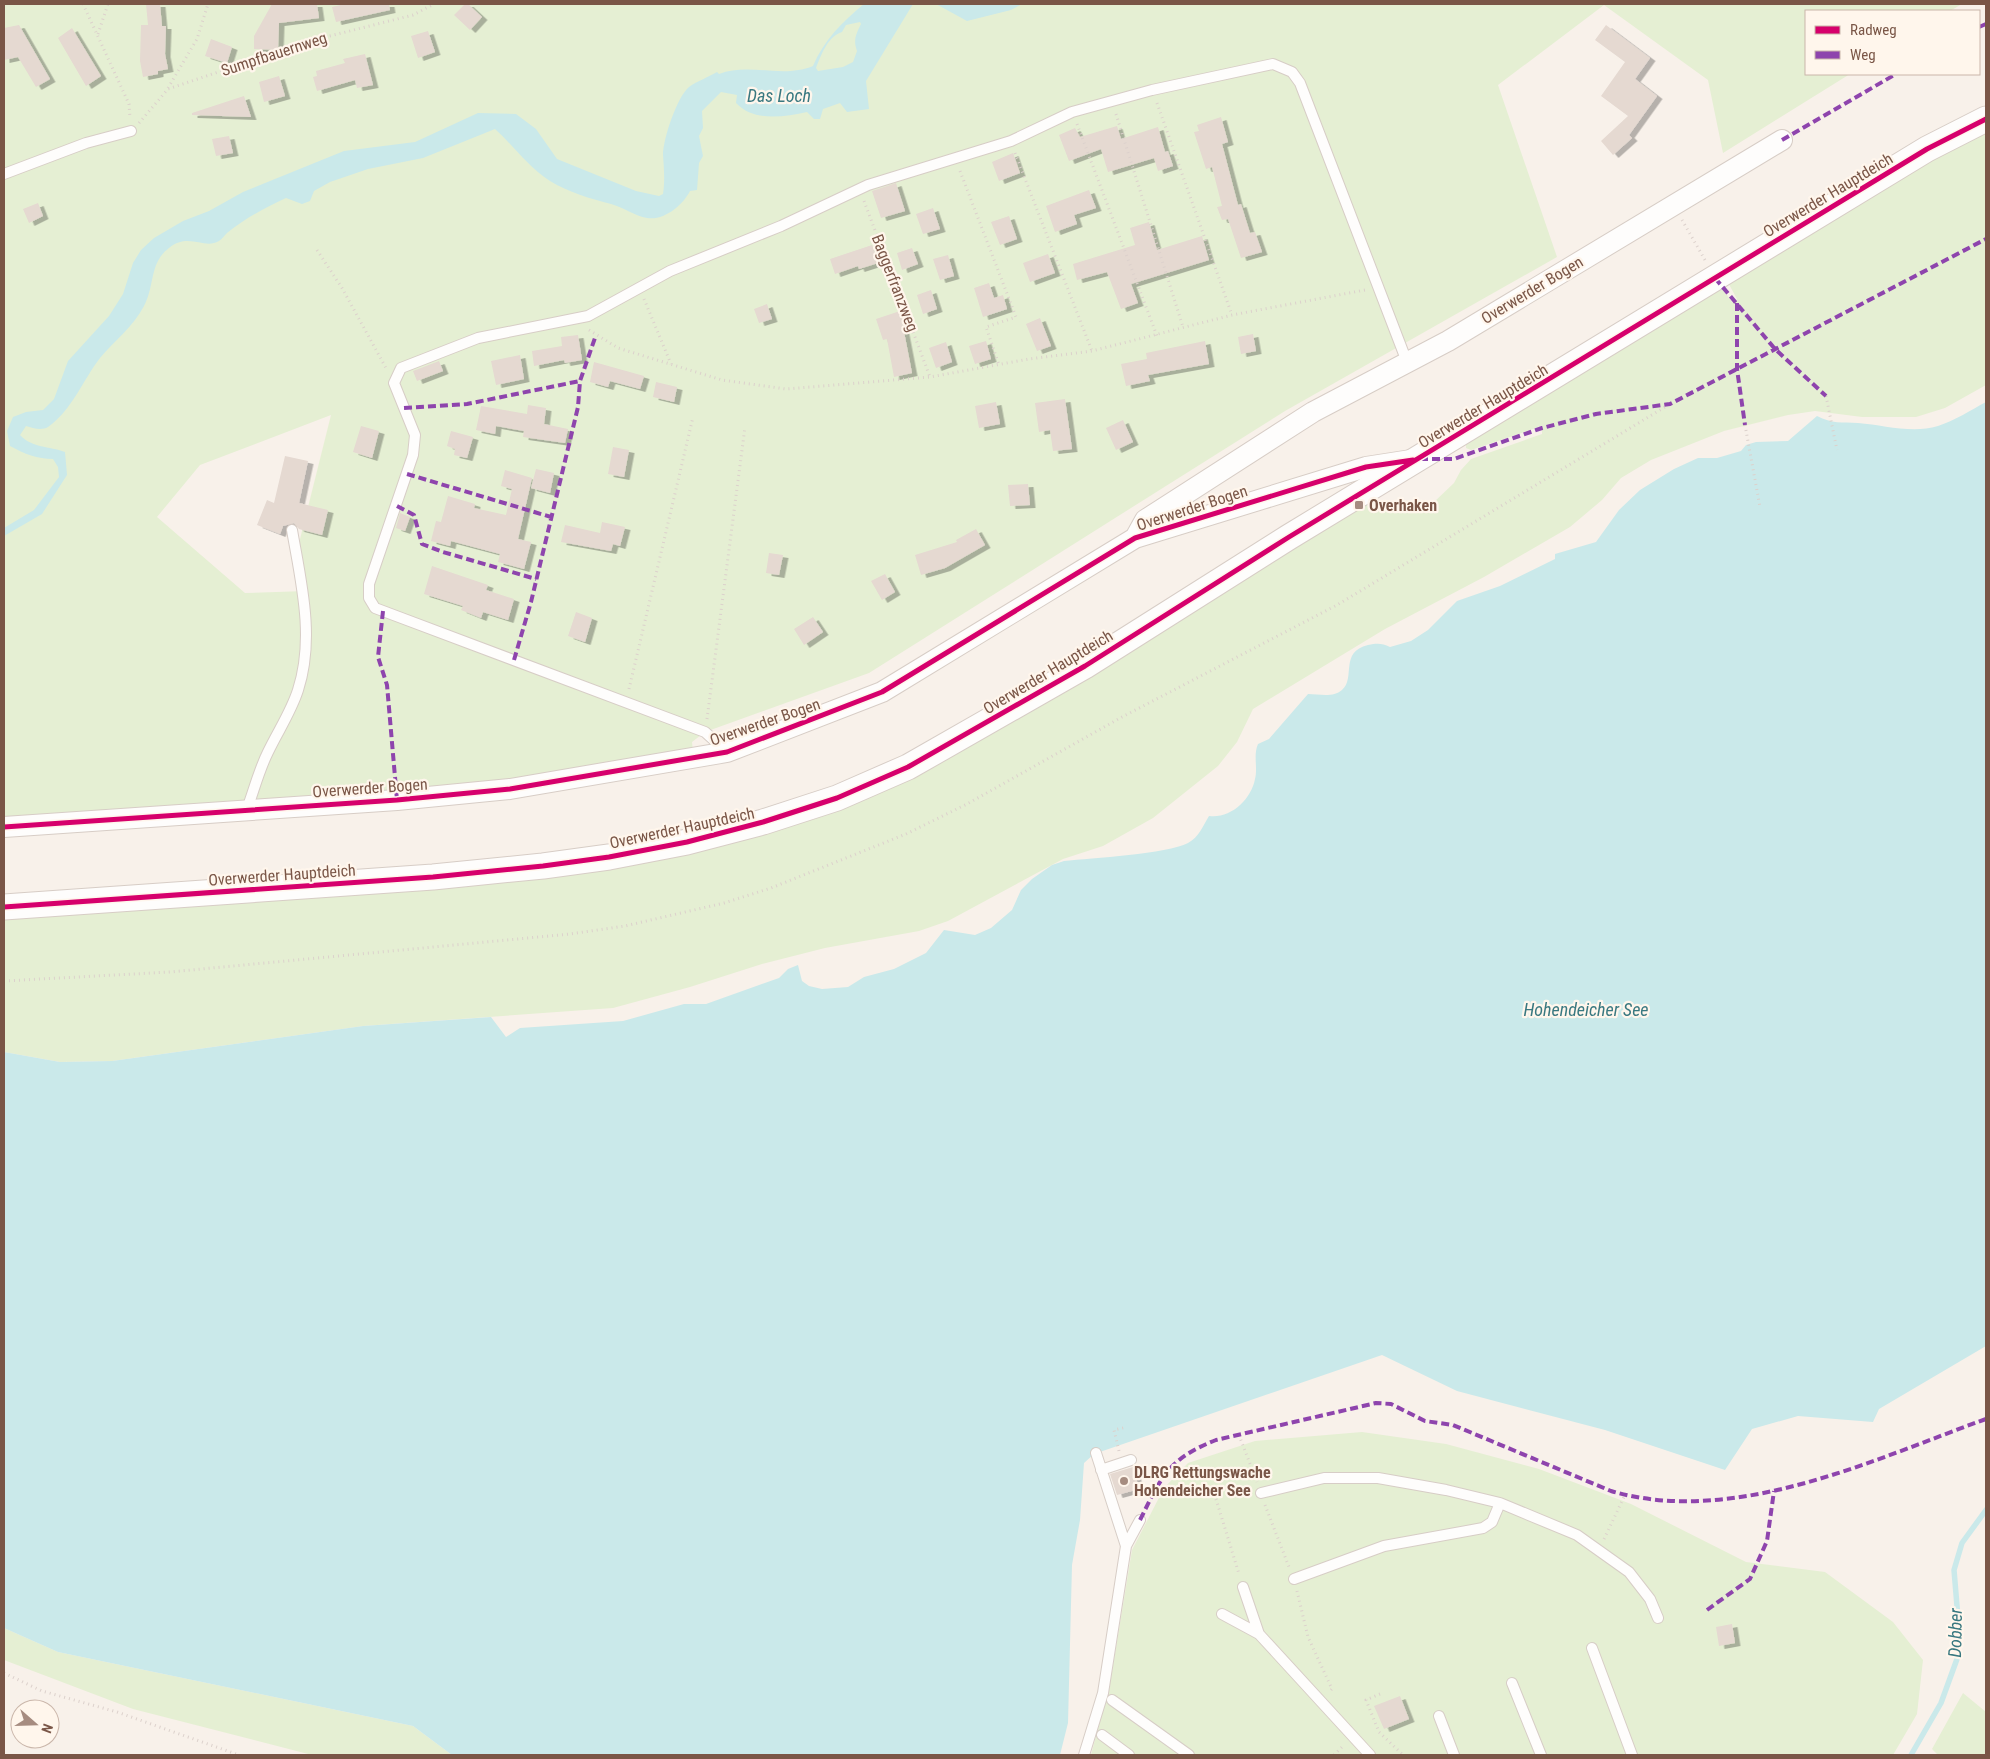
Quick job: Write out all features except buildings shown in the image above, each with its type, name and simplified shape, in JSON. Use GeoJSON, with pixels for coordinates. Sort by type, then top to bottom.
{"type":"FeatureCollection","features":[{"type":"Feature","properties":{"kind":"street","name":"Overwerder Hauptdeich"},"geometry":{"type":"LineString","coordinates":[[4,907],[423,878],[543,866],[688,842],[763,822],[837,798],[908,767],[1085,666],[1288,537],[1420,459],[1928,149],[1986,119]]}},
{"type":"Feature","properties":{"kind":"street","name":"Overwerder Bogen"},"geometry":{"type":"LineString","coordinates":[[1135,538],[1145,520],[1312,412],[1448,341],[1782,140]]}},
{"type":"Feature","properties":{"kind":"street","name":"Overwerder Bogen"},"geometry":{"type":"LineString","coordinates":[[4,827],[510,790],[727,752],[882,692],[1135,538],[1366,467],[1420,459]]}},
{"type":"Feature","properties":{"kind":"lane"},"geometry":{"type":"LineString","coordinates":[[727,752],[705,732],[375,608],[369,598],[369,584],[413,456],[414,435],[394,383],[401,368],[478,338],[588,316],[670,271],[781,226],[859,189],[883,179],[1011,141],[1072,112],[1152,90],[1273,64],[1292,72],[1300,83],[1407,362]]}},
{"type":"Feature","properties":{"kind":"lane"},"geometry":{"type":"LineString","coordinates":[[4,174],[86,143],[131,131]]}},
{"type":"Feature","properties":{"kind":"lane"},"geometry":{"type":"LineString","coordinates":[[247,809],[268,753],[288,716],[299,689],[305,653],[305,605],[292,530]]}},
{"type":"Feature","properties":{"kind":"lane"},"geometry":{"type":"LineString","coordinates":[[1096,1453],[1126,1546]]}},
{"type":"Feature","properties":{"kind":"lane"},"geometry":{"type":"LineString","coordinates":[[1101,1470],[1131,1460]]}},
{"type":"Feature","properties":{"kind":"lane"},"geometry":{"type":"LineString","coordinates":[[1261,1493],[1324,1478],[1378,1478],[1446,1490],[1500,1503],[1577,1536],[1630,1572],[1650,1599],[1658,1618]]}},
{"type":"Feature","properties":{"kind":"lane"},"geometry":{"type":"LineString","coordinates":[[1294,1580],[1384,1546],[1482,1528],[1492,1522],[1500,1503]]}},
{"type":"Feature","properties":{"kind":"lane"},"geometry":{"type":"LineString","coordinates":[[1084,1755],[1103,1693],[1126,1546],[1140,1520]]}},
{"type":"Feature","properties":{"kind":"lane"},"geometry":{"type":"LineString","coordinates":[[1243,1587],[1259,1634]]}},
{"type":"Feature","properties":{"kind":"lane"},"geometry":{"type":"LineString","coordinates":[[1222,1614],[1259,1634],[1370,1755]]}},
{"type":"Feature","properties":{"kind":"lane"},"geometry":{"type":"LineString","coordinates":[[1592,1648],[1632,1755]]}},
{"type":"Feature","properties":{"kind":"lane"},"geometry":{"type":"LineString","coordinates":[[1512,1683],[1541,1755]]}},
{"type":"Feature","properties":{"kind":"lane"},"geometry":{"type":"LineString","coordinates":[[1112,1700],[1189,1755]]}},
{"type":"Feature","properties":{"kind":"lane"},"geometry":{"type":"LineString","coordinates":[[1439,1716],[1454,1755]]}},
{"type":"Feature","properties":{"kind":"lane"},"geometry":{"type":"LineString","coordinates":[[1102,1735],[1128,1755]]}},
{"type":"Feature","properties":{"kind":"path"},"geometry":{"type":"LineString","coordinates":[[82,4],[98,34],[129,104],[131,131]]}},
{"type":"Feature","properties":{"kind":"path"},"geometry":{"type":"LineString","coordinates":[[98,34],[108,4]]}},
{"type":"Feature","properties":{"kind":"path"},"geometry":{"type":"LineString","coordinates":[[168,89],[197,39],[208,4]]}},
{"type":"Feature","properties":{"kind":"path"},"geometry":{"type":"LineString","coordinates":[[1152,90],[1232,315]]}},
{"type":"Feature","properties":{"kind":"path"},"geometry":{"type":"LineString","coordinates":[[1112,101],[1183,328]]}},
{"type":"Feature","properties":{"kind":"path"},"geometry":{"type":"LineString","coordinates":[[1072,112],[1157,336]]}},
{"type":"Feature","properties":{"kind":"path"},"geometry":{"type":"LineString","coordinates":[[1011,141],[1092,351]]}},
{"type":"Feature","properties":{"kind":"path"},"geometry":{"type":"LineString","coordinates":[[955,158],[1016,317],[986,327],[999,365]]}},
{"type":"Feature","properties":{"kind":"path"},"geometry":{"type":"LineString","coordinates":[[1672,205],[1715,278]]}},
{"type":"Feature","properties":{"kind":"path"},"geometry":{"type":"LineString","coordinates":[[317,250],[342,288],[394,383]]}},
{"type":"Feature","properties":{"kind":"path"},"geometry":{"type":"LineString","coordinates":[[571,319],[618,348],[722,380],[786,389],[930,377],[1092,351],[1157,336],[1232,315],[1380,288]]}},
{"type":"Feature","properties":{"kind":"path"},"geometry":{"type":"LineString","coordinates":[[640,289],[671,365]]}},
{"type":"Feature","properties":{"kind":"path"},"geometry":{"type":"LineString","coordinates":[[1826,396],[1836,450]]}},
{"type":"Feature","properties":{"kind":"path"},"geometry":{"type":"LineString","coordinates":[[626,702],[693,417]]}},
{"type":"Feature","properties":{"kind":"path"},"geometry":{"type":"LineString","coordinates":[[1745,425],[1760,507]]}},
{"type":"Feature","properties":{"kind":"path"},"geometry":{"type":"LineString","coordinates":[[705,732],[745,426]]}},
{"type":"Feature","properties":{"kind":"path"},"geometry":{"type":"LineString","coordinates":[[1119,1452],[1114,1430],[1126,1427]]}},
{"type":"Feature","properties":{"kind":"path"},"geometry":{"type":"LineString","coordinates":[[1598,1550],[1625,1495]]}},
{"type":"Feature","properties":{"kind":"path"},"geometry":{"type":"LineString","coordinates":[[1216,1499],[1243,1587]]}},
{"type":"Feature","properties":{"kind":"path"},"geometry":{"type":"LineString","coordinates":[[4,1673],[42,1691],[117,1712],[239,1755]]}},
{"type":"Feature","properties":{"kind":"path"},"geometry":{"type":"LineString","coordinates":[[1380,1694],[1366,1700],[1379,1732],[1403,1755]]}},
{"type":"Feature","properties":{"kind":"green space"},"geometry":{"type":"Polygon","coordinates":[[[4,4],[1962,4],[1952,10],[1805,10],[1805,75],[1848,75],[1723,153],[1708,80],[1604,5],[1498,85],[1557,257],[1285,411],[869,673],[705,732],[692,742],[693,752],[509,782],[4,819],[4,4]],[[331,415],[200,465],[157,517],[245,593],[306,591],[298,547],[331,415]]]}},
{"type":"Feature","properties":{"kind":"green space"},"geometry":{"type":"Polygon","coordinates":[[[1986,122],[1986,385],[1945,408],[1916,417],[1862,417],[1815,411],[1788,415],[1724,431],[1651,460],[1621,478],[1602,500],[1570,527],[1484,577],[1385,629],[1253,709],[1237,742],[1218,766],[1153,818],[1103,846],[1063,859],[948,921],[919,931],[825,948],[762,964],[690,987],[613,1008],[363,1026],[112,1061],[60,1062],[4,1052],[4,915],[285,895],[813,816],[1365,503],[1412,509],[1433,503],[1454,483],[1461,470],[1471,459],[1542,434],[1542,426],[1471,450],[1466,448],[1466,443],[1718,283],[1733,303],[1737,299],[1725,277],[1986,122]]]}},
{"type":"Feature","properties":{"kind":"green space"},"geometry":{"type":"Polygon","coordinates":[[[1362,1432],[1446,1444],[1539,1469],[1631,1504],[1746,1562],[1825,1572],[1893,1622],[1923,1660],[1917,1714],[1893,1755],[1091,1755],[1111,1678],[1132,1550],[1164,1488],[1188,1463],[1255,1441],[1362,1432]]]}},
{"type":"Feature","properties":{"kind":"green space"},"geometry":{"type":"Polygon","coordinates":[[[4,1628],[58,1652],[413,1726],[452,1755],[312,1755],[133,1709],[4,1660],[4,1628]]]}},
{"type":"Feature","properties":{"kind":"green space"},"geometry":{"type":"Polygon","coordinates":[[[1963,1693],[1986,1712],[1986,1755],[1938,1755],[1932,1749],[1963,1693]]]}},
{"type":"Feature","properties":{"kind":"water","name":"Das Loch"},"geometry":{"type":"Polygon","coordinates":[[[864,4],[913,4],[866,81],[869,109],[847,112],[840,103],[823,109],[820,119],[814,119],[807,112],[779,116],[760,116],[743,109],[736,103],[737,95],[721,92],[702,111],[703,128],[699,136],[703,156],[699,163],[697,190],[690,191],[683,202],[672,211],[660,217],[642,217],[616,205],[564,189],[535,169],[495,129],[423,158],[368,169],[330,182],[314,191],[310,201],[302,204],[286,198],[248,218],[219,241],[208,244],[190,241],[176,243],[158,261],[140,314],[100,358],[64,412],[48,427],[40,429],[26,426],[20,435],[35,445],[65,452],[67,475],[42,514],[4,536],[4,528],[34,510],[59,477],[58,467],[53,459],[31,456],[10,446],[7,431],[13,417],[26,412],[43,410],[54,399],[68,361],[109,316],[123,294],[133,263],[141,250],[154,238],[183,221],[209,211],[243,192],[344,151],[415,142],[478,113],[516,114],[536,129],[557,159],[636,191],[659,196],[663,194],[663,155],[668,129],[684,92],[689,87],[717,72],[719,74],[742,70],[789,71],[813,66],[828,40],[864,4]],[[860,22],[846,25],[842,32],[833,37],[820,57],[816,68],[818,71],[843,67],[853,62],[857,51],[856,37],[860,22]]]}},
{"type":"Feature","properties":{"kind":"water"},"geometry":{"type":"Polygon","coordinates":[[[936,4],[1022,4],[1011,10],[967,21],[936,4]]]}},
{"type":"Feature","properties":{"kind":"water","name":"Hohendeicher See"},"geometry":{"type":"Polygon","coordinates":[[[1986,402],[1986,1346],[1879,1409],[1873,1422],[1798,1416],[1752,1429],[1725,1470],[1605,1430],[1457,1391],[1382,1355],[1094,1454],[1084,1463],[1080,1520],[1072,1565],[1068,1723],[1060,1755],[452,1755],[413,1726],[58,1652],[4,1628],[4,1052],[60,1062],[112,1061],[363,1026],[491,1017],[506,1037],[520,1028],[623,1021],[684,1004],[706,1004],[779,978],[788,969],[798,965],[802,981],[809,986],[822,989],[848,987],[864,977],[894,969],[926,953],[944,930],[975,935],[991,928],[1012,910],[1021,890],[1032,879],[1052,865],[1064,861],[1164,850],[1192,841],[1209,816],[1217,816],[1232,811],[1249,794],[1255,779],[1258,744],[1269,739],[1308,694],[1330,695],[1342,690],[1348,679],[1351,659],[1359,648],[1377,644],[1390,647],[1411,641],[1428,630],[1457,601],[1500,586],[1555,559],[1555,554],[1596,542],[1619,510],[1640,490],[1674,469],[1698,458],[1717,458],[1741,451],[1746,445],[1756,442],[1788,441],[1817,416],[1837,422],[1918,429],[1944,424],[1986,402]]]}},
{"type":"Feature","properties":{"kind":"waterway","name":"Dobber"},"geometry":{"type":"LineString","coordinates":[[1911,1755],[1941,1703],[1957,1659],[1959,1630],[1954,1570],[1962,1543],[1986,1510]]}},
{"type":"Feature","properties":{"kind":"marked path"},"geometry":{"type":"LineString","coordinates":[[1980,27],[1986,24]]}},
{"type":"Feature","properties":{"kind":"marked path"},"geometry":{"type":"LineString","coordinates":[[1782,140],[1894,75]]}},
{"type":"Feature","properties":{"kind":"marked path"},"geometry":{"type":"LineString","coordinates":[[1420,459],[1454,459],[1542,428],[1596,414],[1670,404],[1986,239]]}},
{"type":"Feature","properties":{"kind":"marked path"},"geometry":{"type":"LineString","coordinates":[[1715,278],[1775,349],[1826,396]]}},
{"type":"Feature","properties":{"kind":"marked path"},"geometry":{"type":"LineString","coordinates":[[1737,303],[1737,369],[1745,425]]}},
{"type":"Feature","properties":{"kind":"marked path"},"geometry":{"type":"LineString","coordinates":[[514,660],[531,602],[578,407],[580,381],[596,335]]}},
{"type":"Feature","properties":{"kind":"marked path"},"geometry":{"type":"LineString","coordinates":[[404,408],[467,404],[580,381]]}},
{"type":"Feature","properties":{"kind":"marked path"},"geometry":{"type":"LineString","coordinates":[[407,474],[551,517]]}},
{"type":"Feature","properties":{"kind":"marked path"},"geometry":{"type":"LineString","coordinates":[[397,506],[414,515],[422,544],[536,579]]}},
{"type":"Feature","properties":{"kind":"marked path"},"geometry":{"type":"LineString","coordinates":[[383,611],[378,657],[387,685],[397,800]]}},
{"type":"Feature","properties":{"kind":"marked path"},"geometry":{"type":"LineString","coordinates":[[1140,1520],[1154,1492],[1168,1471],[1187,1454],[1200,1447],[1216,1440],[1376,1403],[1391,1404],[1425,1421],[1453,1425],[1611,1491],[1658,1500],[1705,1501],[1754,1495],[1802,1484],[1897,1453],[1986,1419]]}},
{"type":"Feature","properties":{"kind":"marked path"},"geometry":{"type":"LineString","coordinates":[[1707,1610],[1750,1579],[1767,1541],[1774,1491]]}},
{"type":"Feature","properties":{"kind":"cycle path"},"geometry":{"type":"LineString","coordinates":[[4,907],[433,877],[543,866],[609,857],[687,842],[763,822],[837,798],[908,767],[1085,666],[1289,537],[1927,149],[1986,119]]}},
{"type":"Feature","properties":{"kind":"cycle path"},"geometry":{"type":"LineString","coordinates":[[4,827],[397,800],[510,789],[727,752],[882,692],[1135,538],[1366,467],[1413,460]]}},
{"type":"Feature","properties":{"kind":"place","name":"Overhaken"},"geometry":{"type":"Point","coordinates":[1359,505]}},
{"type":"Feature","properties":{"kind":"place","name":"DLRG Rettungswache Hohendeicher See"},"geometry":{"type":"Point","coordinates":[1124,1481]}}]}
